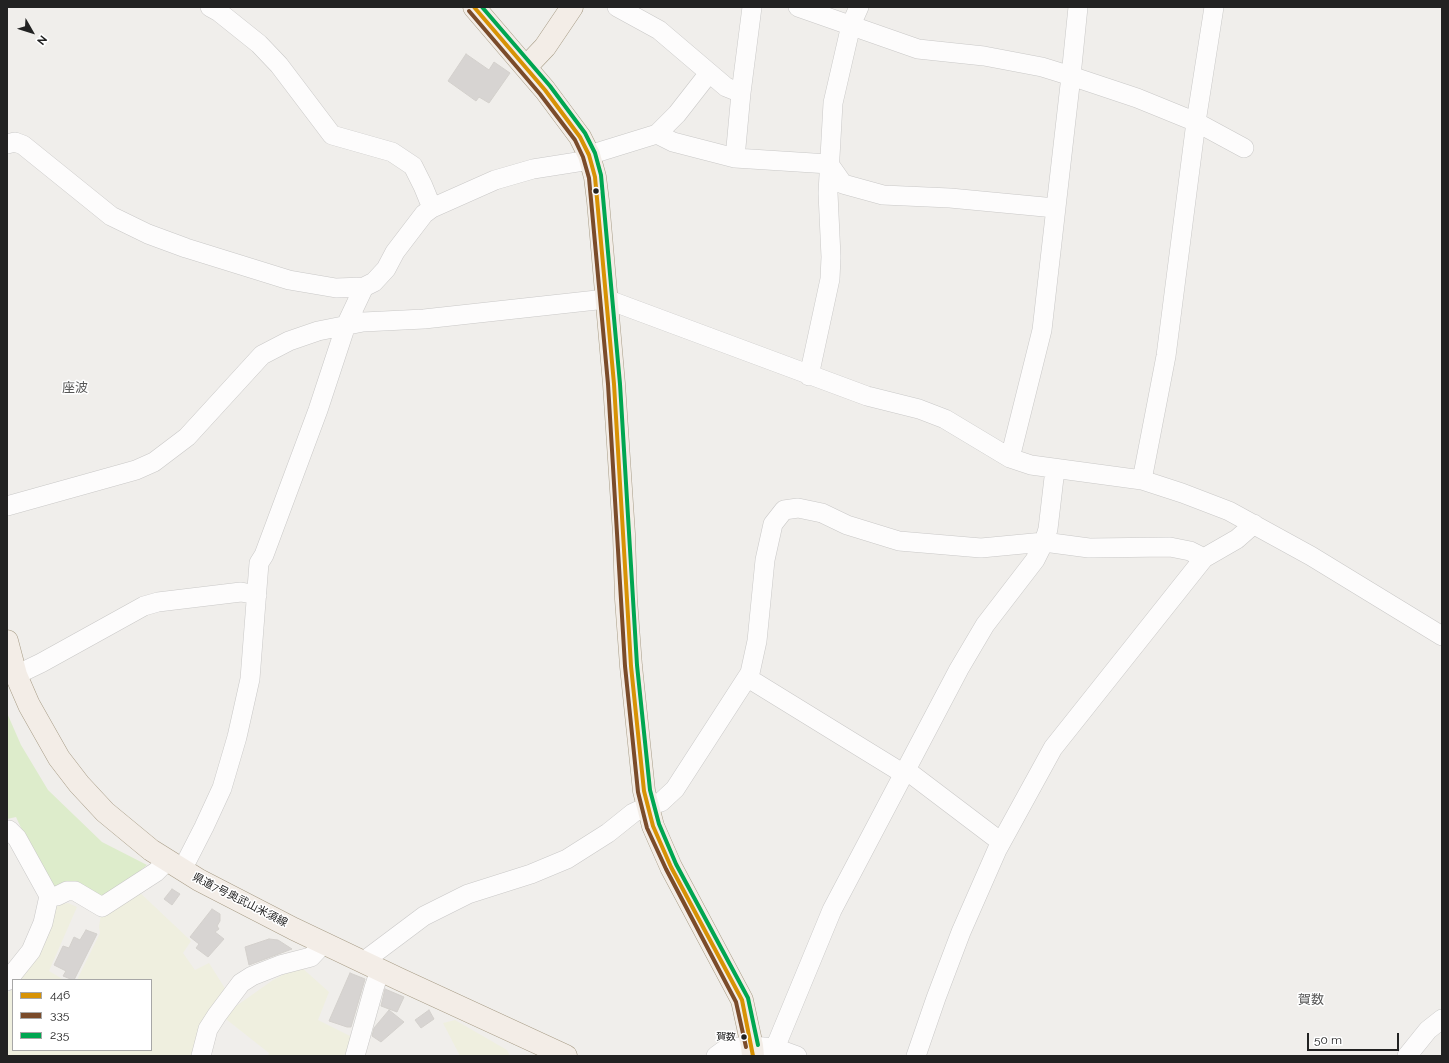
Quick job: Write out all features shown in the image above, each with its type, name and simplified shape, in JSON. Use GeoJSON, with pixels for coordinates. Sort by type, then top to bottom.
{"type":"FeatureCollection","features":[{"type":"Feature","properties":{"kind":"main road"},"geometry":{"type":"LineString","coordinates":[[474,7],[565,114],[580,137],[590,158],[595,177],[598,201],[614,384],[624,534],[626,599],[631,666],[644,791],[653,826],[671,867],[742,1000],[752,1051]]}},
{"type":"Feature","properties":{"kind":"main road"},"geometry":{"type":"LineString","coordinates":[[526,67],[545,47],[572,7]]}},
{"type":"Feature","properties":{"kind":"main road","name":"県道7号奥武山米須線"},"geometry":{"type":"LineString","coordinates":[[7,641],[16,675],[28,705],[59,758],[79,784],[105,812],[174,866],[228,896],[546,1051],[566,1056]]}},
{"type":"Feature","properties":{"kind":"street"},"geometry":{"type":"LineString","coordinates":[[210,7],[219,12],[258,44],[279,65],[332,135],[392,152],[413,166],[432,208]]}},
{"type":"Feature","properties":{"kind":"street"},"geometry":{"type":"LineString","coordinates":[[617,7],[659,30],[709,74],[726,87],[741,93]]}},
{"type":"Feature","properties":{"kind":"street"},"geometry":{"type":"LineString","coordinates":[[735,158],[741,93],[752,7]]}},
{"type":"Feature","properties":{"kind":"street"},"geometry":{"type":"LineString","coordinates":[[798,7],[918,49],[984,56],[1042,67],[1071,76],[1137,98],[1196,122],[1244,148]]}},
{"type":"Feature","properties":{"kind":"street"},"geometry":{"type":"LineString","coordinates":[[809,376],[830,279],[832,256],[828,194],[834,103],[851,25],[859,7]]}},
{"type":"Feature","properties":{"kind":"street"},"geometry":{"type":"LineString","coordinates":[[1010,458],[1042,330],[1078,7]]}},
{"type":"Feature","properties":{"kind":"street"},"geometry":{"type":"LineString","coordinates":[[1142,480],[1166,356],[1196,122],[1214,7]]}},
{"type":"Feature","properties":{"kind":"street"},"geometry":{"type":"LineString","coordinates":[[7,144],[15,142],[23,145],[110,216],[148,234],[186,248],[289,280],[336,288],[364,287],[374,282],[386,269],[395,252],[424,214],[432,208],[507,176],[533,169],[590,158],[657,134],[677,114],[709,74]]}},
{"type":"Feature","properties":{"kind":"street"},"geometry":{"type":"LineString","coordinates":[[657,134],[673,142],[735,158],[829,164]]}},
{"type":"Feature","properties":{"kind":"street"},"geometry":{"type":"LineString","coordinates":[[829,164],[843,184],[883,194],[950,198],[1055,208]]}},
{"type":"Feature","properties":{"kind":"street"},"geometry":{"type":"LineString","coordinates":[[49,896],[57,896],[67,891],[75,891],[102,907],[156,872],[174,866],[204,827],[222,788],[237,737],[250,679],[259,563],[264,555],[318,410],[346,325],[364,287]]}},
{"type":"Feature","properties":{"kind":"street"},"geometry":{"type":"LineString","coordinates":[[7,506],[136,470],[154,462],[187,437],[262,355],[289,341],[318,331],[363,322],[424,319],[606,299],[809,376],[867,396],[919,409],[945,419],[1010,458],[1031,465],[1142,480],[1182,493],[1228,511],[1311,556],[1442,636]]}},
{"type":"Feature","properties":{"kind":"street"},"geometry":{"type":"LineString","coordinates":[[775,1048],[832,910],[959,669],[986,625],[1035,560],[1044,542],[1048,529],[1055,469]]}},
{"type":"Feature","properties":{"kind":"street"},"geometry":{"type":"LineString","coordinates":[[355,1056],[374,988],[372,966],[424,916],[468,894],[531,874],[567,859],[608,833],[633,813],[661,802],[675,790],[750,673],[757,641],[766,552],[773,524],[784,510],[798,508],[822,513],[847,525],[898,541],[981,548],[1044,542],[1089,548],[1170,547],[1190,551],[1204,558]]}},
{"type":"Feature","properties":{"kind":"street"},"geometry":{"type":"LineString","coordinates":[[916,1056],[961,932],[997,850],[1053,748],[1204,558],[1237,539],[1254,524]]}},
{"type":"Feature","properties":{"kind":"street"},"geometry":{"type":"LineString","coordinates":[[16,675],[41,663],[144,606],[158,602],[241,592],[257,595]]}},
{"type":"Feature","properties":{"kind":"street"},"geometry":{"type":"LineString","coordinates":[[748,678],[905,772],[1001,842]]}},
{"type":"Feature","properties":{"kind":"street"},"geometry":{"type":"LineString","coordinates":[[7,830],[9,830],[17,838],[49,896],[43,924],[31,951],[7,981]]}},
{"type":"Feature","properties":{"kind":"street"},"geometry":{"type":"LineString","coordinates":[[201,1056],[208,1029],[241,983],[252,976],[280,965],[311,957],[324,943]]}},
{"type":"Feature","properties":{"kind":"street"},"geometry":{"type":"LineString","coordinates":[[1407,1056],[1428,1030],[1442,1019]]}},
{"type":"Feature","properties":{"kind":"street"},"geometry":{"type":"LineString","coordinates":[[716,1056],[727,1048],[752,1051],[775,1048],[797,1056]]}},
{"type":"Feature","properties":{"kind":"green space"},"geometry":{"type":"Polygon","coordinates":[[[7,713],[21,745],[48,790],[102,842],[147,865],[101,902],[50,891],[16,817],[7,819],[7,713]]]}},
{"type":"Feature","properties":{"kind":"green space"},"geometry":{"type":"Polygon","coordinates":[[[135,888],[191,941],[183,953],[195,970],[209,963],[226,990],[198,1034],[191,1056],[7,1056],[7,993],[12,990],[12,1051],[152,1051],[152,979],[77,979],[100,933],[99,927],[101,914],[135,888]]]}},
{"type":"Feature","properties":{"kind":"green space"},"geometry":{"type":"Polygon","coordinates":[[[68,903],[77,907],[49,971],[62,979],[19,979],[56,905],[68,903]]]}},
{"type":"Feature","properties":{"kind":"green space"},"geometry":{"type":"Polygon","coordinates":[[[300,966],[329,992],[318,1020],[352,1037],[347,1056],[268,1056],[269,1053],[222,1016],[273,980],[300,966]]]}},
{"type":"Feature","properties":{"kind":"green space"},"geometry":{"type":"Polygon","coordinates":[[[455,1020],[507,1050],[510,1056],[460,1056],[443,1023],[455,1020]]]}},
{"type":"Feature","properties":{"kind":"building"},"geometry":{"type":"Polygon","coordinates":[[[466,54],[489,70],[494,62],[510,73],[489,103],[479,97],[476,101],[448,81],[466,54]]]}},
{"type":"Feature","properties":{"kind":"building"},"geometry":{"type":"Polygon","coordinates":[[[172,889],[180,894],[172,905],[164,899],[172,889]]]}},
{"type":"Feature","properties":{"kind":"building"},"geometry":{"type":"Polygon","coordinates":[[[212,909],[220,914],[220,921],[217,926],[219,929],[215,932],[224,939],[208,957],[196,948],[199,944],[190,937],[212,909]]]}},
{"type":"Feature","properties":{"kind":"building"},"geometry":{"type":"Polygon","coordinates":[[[86,930],[97,934],[74,979],[70,979],[63,976],[66,971],[54,965],[63,946],[69,948],[74,937],[80,940],[86,930]]]}},
{"type":"Feature","properties":{"kind":"building"},"geometry":{"type":"Polygon","coordinates":[[[269,939],[278,940],[292,949],[249,965],[245,947],[269,939]]]}},
{"type":"Feature","properties":{"kind":"building"},"geometry":{"type":"Polygon","coordinates":[[[350,973],[365,979],[351,1027],[347,1027],[329,1021],[350,973]]]}},
{"type":"Feature","properties":{"kind":"building"},"geometry":{"type":"Polygon","coordinates":[[[385,989],[404,997],[397,1012],[381,1006],[385,989]]]}},
{"type":"Feature","properties":{"kind":"building"},"geometry":{"type":"Polygon","coordinates":[[[389,1010],[404,1022],[381,1042],[372,1036],[374,1028],[389,1010]]]}},
{"type":"Feature","properties":{"kind":"building"},"geometry":{"type":"Polygon","coordinates":[[[429,1010],[434,1019],[421,1028],[415,1020],[429,1010]]]}},
{"type":"Feature","properties":{"kind":"transit line","name":"446"},"geometry":{"type":"LineString","coordinates":[[474,7],[545,90],[580,137],[589,155],[595,177],[614,384],[631,666],[644,791],[653,826],[671,867],[742,1000],[753,1056]]}},
{"type":"Feature","properties":{"kind":"transit line","name":"235"},"geometry":{"type":"LineString","coordinates":[[482,7],[550,86],[585,133],[595,153],[601,175],[620,384],[637,665],[650,790],[659,824],[676,864],[748,998],[758,1045]]}},
{"type":"Feature","properties":{"kind":"transit line","name":"335"},"geometry":{"type":"LineString","coordinates":[[469,11],[540,94],[575,140],[583,157],[589,178],[608,384],[625,666],[638,792],[647,828],[666,869],[736,1002],[746,1047]]}},
{"type":"Feature","properties":{"kind":"place","name":"賀数"},"geometry":{"type":"Point","coordinates":[744,1037]}},
{"type":"Feature","properties":{"kind":"district","name":"座波"},"geometry":{"type":"Point","coordinates":[75,388]}},
{"type":"Feature","properties":{"kind":"district","name":"賀数"},"geometry":{"type":"Point","coordinates":[1311,1000]}}]}
